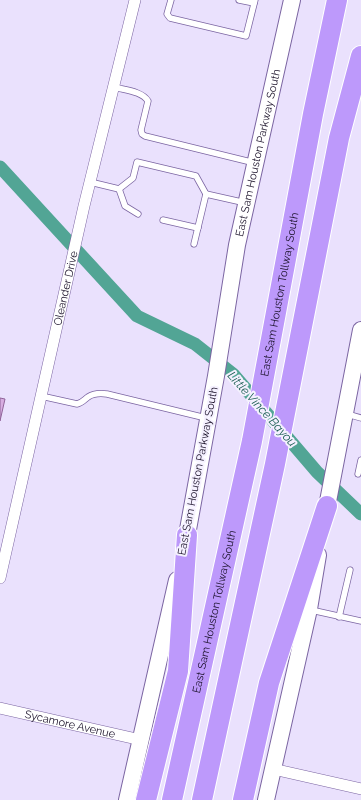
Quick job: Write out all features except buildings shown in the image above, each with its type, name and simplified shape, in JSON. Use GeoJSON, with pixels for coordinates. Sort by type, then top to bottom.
{"type":"FeatureCollection","features":[{"type":"Feature","properties":{"kind":"highway","name":"East Sam Houston Tollway South"},"geometry":{"type":"LineString","coordinates":[[172,800],[252,441],[313,114],[337,0]]}},
{"type":"Feature","properties":{"kind":"highway"},"geometry":{"type":"LineString","coordinates":[[202,800],[289,399],[339,138],[361,56]]}},
{"type":"Feature","properties":{"kind":"highway"},"geometry":{"type":"LineString","coordinates":[[243,800],[269,683],[327,506]]}},
{"type":"Feature","properties":{"kind":"highway"},"geometry":{"type":"LineString","coordinates":[[146,800],[178,671],[187,535]]}},
{"type":"Feature","properties":{"kind":"main road","name":"East Sam Houston Parkway South"},"geometry":{"type":"LineString","coordinates":[[127,800],[187,535],[216,376],[237,245],[292,0]]}},
{"type":"Feature","properties":{"kind":"main road"},"geometry":{"type":"LineString","coordinates":[[266,800],[309,609],[361,330]]}},
{"type":"Feature","properties":{"kind":"street","name":"Oleander Drive"},"geometry":{"type":"LineString","coordinates":[[0,578],[84,206],[135,0]]}},
{"type":"Feature","properties":{"kind":"street","name":"Sycamore Avenue"},"geometry":{"type":"LineString","coordinates":[[0,708],[141,740]]}},
{"type":"Feature","properties":{"kind":"street"},"geometry":{"type":"LineString","coordinates":[[273,769],[361,789]]}},
{"type":"Feature","properties":{"kind":"lane"},"geometry":{"type":"LineString","coordinates":[[170,0],[167,14],[170,18],[246,36],[254,2],[238,0]]}},
{"type":"Feature","properties":{"kind":"lane"},"geometry":{"type":"LineString","coordinates":[[114,87],[141,94],[146,97],[148,101],[141,130],[142,134],[145,136],[255,163]]}},
{"type":"Feature","properties":{"kind":"lane"},"geometry":{"type":"LineString","coordinates":[[119,189],[133,178],[138,162],[196,176],[206,194],[194,244]]}},
{"type":"Feature","properties":{"kind":"lane"},"geometry":{"type":"LineString","coordinates":[[90,182],[119,189]]}},
{"type":"Feature","properties":{"kind":"lane"},"geometry":{"type":"LineString","coordinates":[[119,189],[125,206],[138,214]]}},
{"type":"Feature","properties":{"kind":"lane"},"geometry":{"type":"LineString","coordinates":[[206,194],[246,203]]}},
{"type":"Feature","properties":{"kind":"lane"},"geometry":{"type":"LineString","coordinates":[[163,220],[198,228]]}},
{"type":"Feature","properties":{"kind":"lane"},"geometry":{"type":"LineString","coordinates":[[41,396],[77,404],[82,403],[89,396],[96,393],[107,394],[208,418]]}},
{"type":"Feature","properties":{"kind":"lane"},"geometry":{"type":"LineString","coordinates":[[345,414],[361,418]]}},
{"type":"Feature","properties":{"kind":"lane"},"geometry":{"type":"LineString","coordinates":[[358,474],[361,460]]}},
{"type":"Feature","properties":{"kind":"lane"},"geometry":{"type":"LineString","coordinates":[[339,617],[350,570]]}},
{"type":"Feature","properties":{"kind":"lane"},"geometry":{"type":"LineString","coordinates":[[309,609],[361,621]]}},
{"type":"Feature","properties":{"kind":"waterway","name":"Little Vince Bayou"},"geometry":{"type":"LineString","coordinates":[[0,167],[137,316],[195,344],[233,374],[317,472],[361,514]]}}]}
